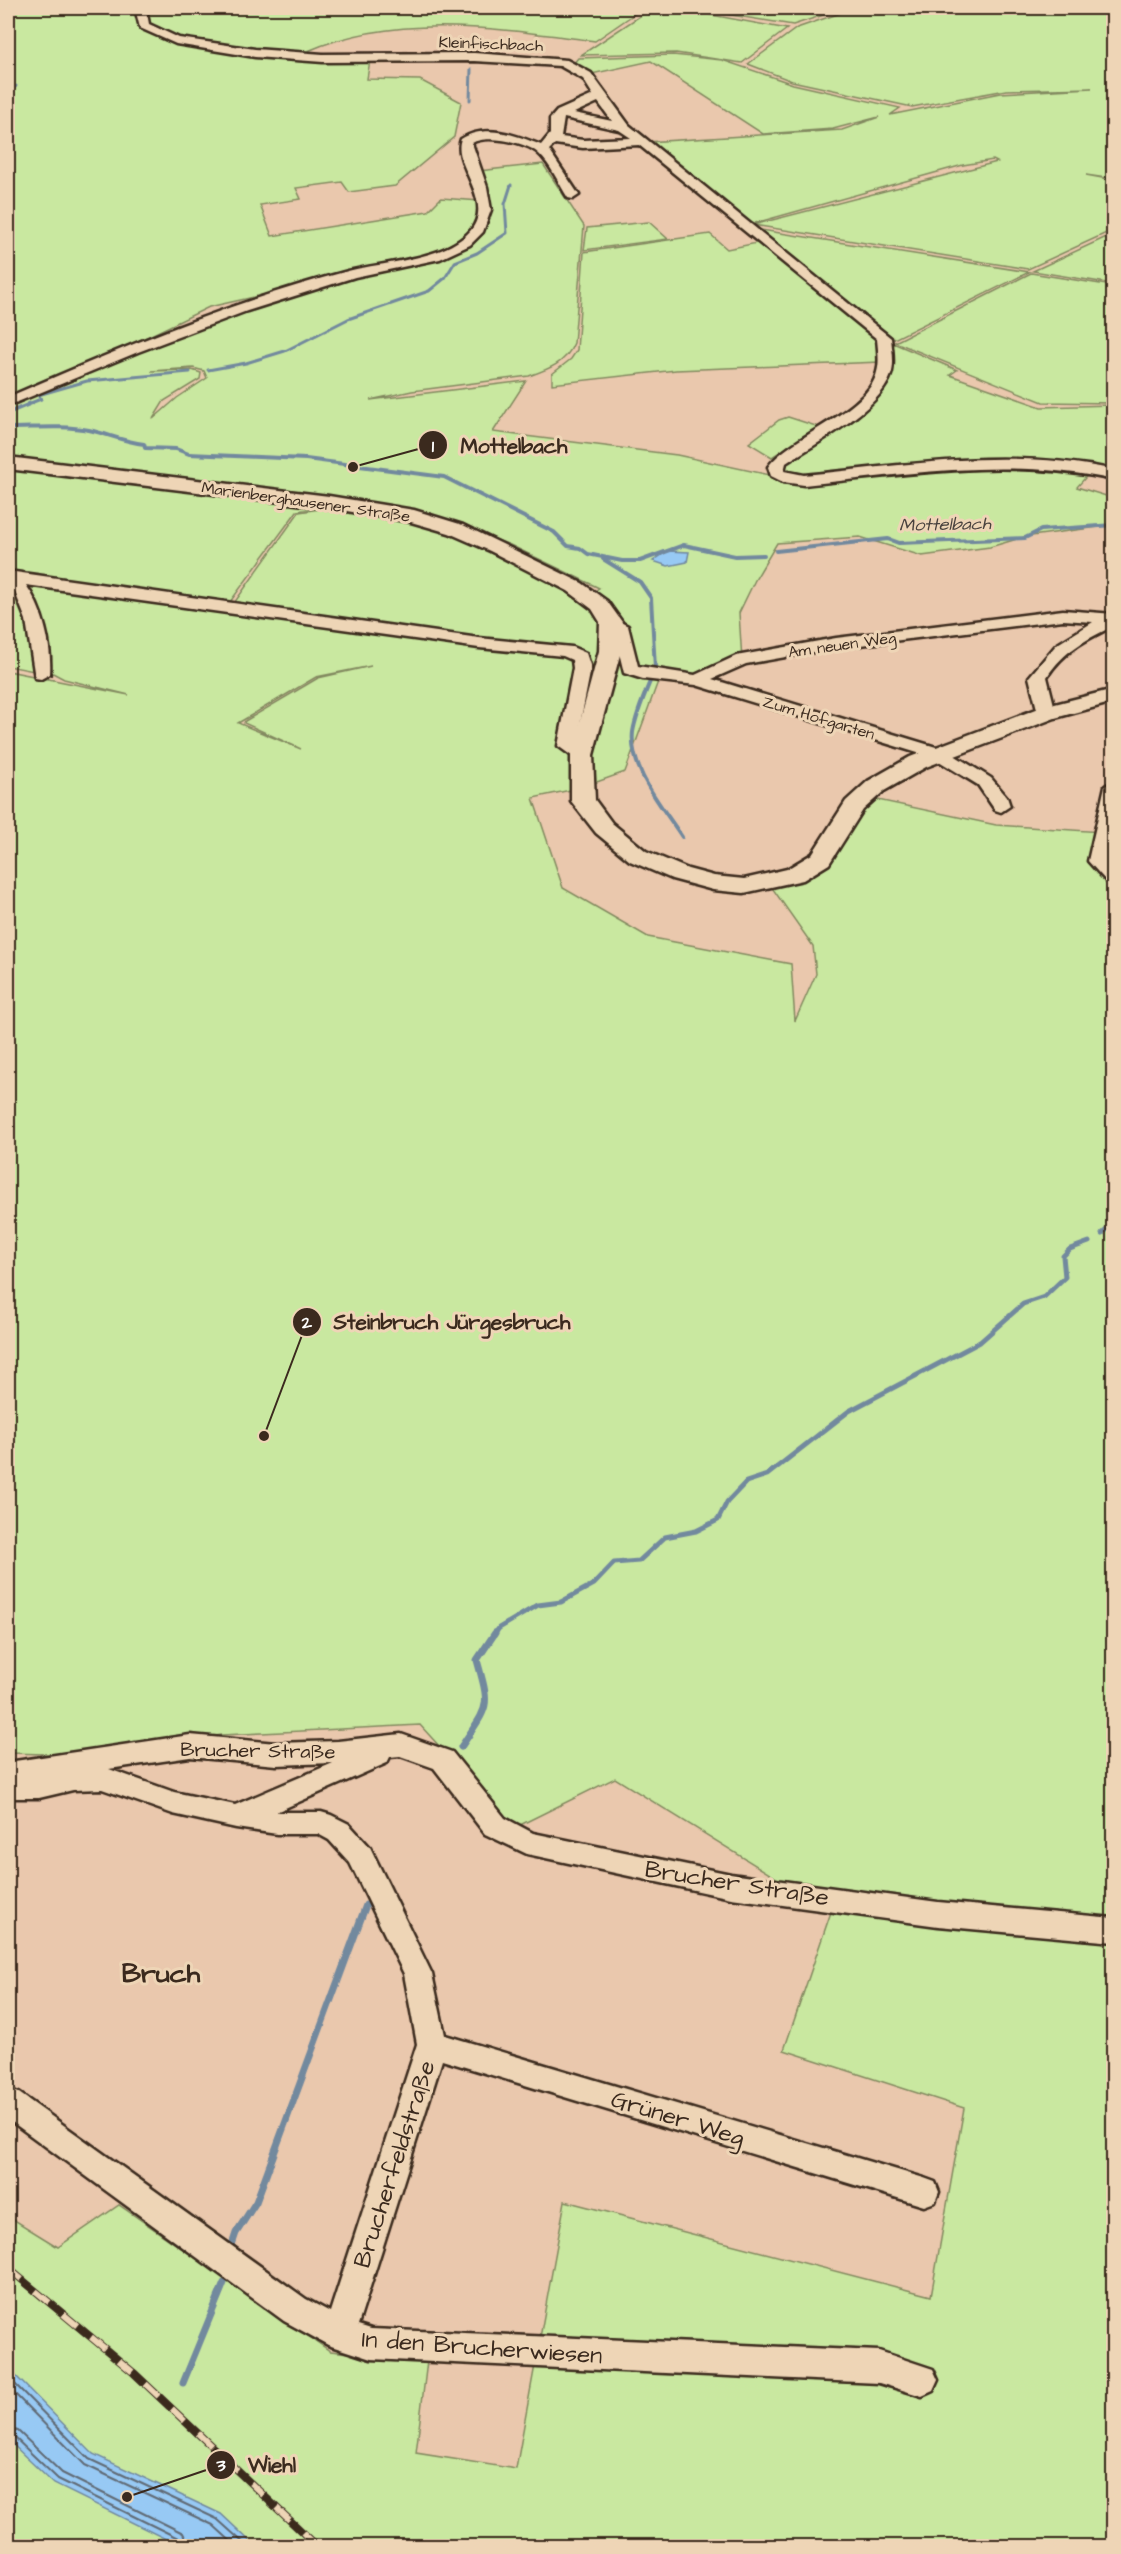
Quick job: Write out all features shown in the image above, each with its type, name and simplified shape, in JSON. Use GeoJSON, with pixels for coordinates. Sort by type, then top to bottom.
{"type":"FeatureCollection","features":[{"type":"Feature","properties":{"kind":"main road","name":"Marienberghausener Straße"},"geometry":{"type":"LineString","coordinates":[[8,463],[328,502],[414,516],[456,529],[540,568],[575,587],[600,605],[611,622]]}},
{"type":"Feature","properties":{"kind":"main road"},"geometry":{"type":"LineString","coordinates":[[611,622],[610,651],[582,755],[583,801],[604,828],[638,856],[680,874],[713,883],[744,886],[795,875],[821,859],[854,806],[876,786],[918,762],[1047,714],[1113,695]]}},
{"type":"Feature","properties":{"kind":"street","name":"Kleinfischbach"},"geometry":{"type":"LineString","coordinates":[[141,8],[144,26],[169,39],[255,53],[323,58],[474,57],[563,63],[587,76],[599,91],[599,97],[606,101],[620,126]]}},
{"type":"Feature","properties":{"kind":"street"},"geometry":{"type":"LineString","coordinates":[[547,145],[556,135],[556,119],[561,114],[599,97]]}},
{"type":"Feature","properties":{"kind":"street"},"geometry":{"type":"LineString","coordinates":[[561,114],[620,126],[642,141],[884,338],[884,375],[875,389],[831,426],[781,460],[776,467],[776,473],[788,479],[804,480],[950,465],[1042,465],[1093,469],[1113,475]]}},
{"type":"Feature","properties":{"kind":"street"},"geometry":{"type":"LineString","coordinates":[[8,402],[58,379],[231,312],[354,273],[423,260],[466,240],[476,232],[481,221],[484,196],[467,156],[465,142],[475,136],[490,135],[547,145],[642,141]]}},
{"type":"Feature","properties":{"kind":"street"},"geometry":{"type":"LineString","coordinates":[[547,145],[573,195]]}},
{"type":"Feature","properties":{"kind":"street"},"geometry":{"type":"LineString","coordinates":[[10,577],[36,622],[44,664],[41,674]]}},
{"type":"Feature","properties":{"kind":"street"},"geometry":{"type":"LineString","coordinates":[[10,577],[479,643],[566,651],[580,657],[582,668],[567,746],[582,755]]}},
{"type":"Feature","properties":{"kind":"street","name":"Am neuen Weg"},"geometry":{"type":"LineString","coordinates":[[698,680],[742,660],[836,643],[1063,615],[1113,619]]}},
{"type":"Feature","properties":{"kind":"street"},"geometry":{"type":"LineString","coordinates":[[1047,714],[1038,677],[1049,658],[1063,645],[1113,619]]}},
{"type":"Feature","properties":{"kind":"street"},"geometry":{"type":"LineString","coordinates":[[611,622],[622,630],[630,669],[643,674],[698,680]]}},
{"type":"Feature","properties":{"kind":"street","name":"Zum Hofgarten"},"geometry":{"type":"LineString","coordinates":[[698,680],[940,754],[974,774],[998,793],[1001,806]]}},
{"type":"Feature","properties":{"kind":"street"},"geometry":{"type":"LineString","coordinates":[[1113,786],[1097,861],[1113,878]]}},
{"type":"Feature","properties":{"kind":"street","name":"Brucher Straße"},"geometry":{"type":"LineString","coordinates":[[236,1817],[401,1745]]}},
{"type":"Feature","properties":{"kind":"street","name":"Brucher Straße"},"geometry":{"type":"LineString","coordinates":[[8,1773],[190,1746],[276,1754],[338,1752],[401,1745],[443,1760],[495,1826],[527,1843],[731,1886],[938,1914],[1113,1930]]}},
{"type":"Feature","properties":{"kind":"street"},"geometry":{"type":"LineString","coordinates":[[8,1787],[39,1787],[73,1779],[103,1778],[173,1803],[236,1817]]}},
{"type":"Feature","properties":{"kind":"street","name":"Brucherfeldstraße"},"geometry":{"type":"LineString","coordinates":[[236,1817],[277,1823],[321,1823],[339,1832],[360,1855],[418,1974],[432,2044],[339,2334]]}},
{"type":"Feature","properties":{"kind":"street","name":"Grüner Weg"},"geometry":{"type":"LineString","coordinates":[[432,2044],[924,2192]]}},
{"type":"Feature","properties":{"kind":"street","name":"In den Brucherwiesen"},"geometry":{"type":"LineString","coordinates":[[8,2102],[295,2310],[339,2334],[371,2344],[879,2367],[922,2380]]}},
{"type":"Feature","properties":{"kind":"green space"},"geometry":{"type":"Polygon","coordinates":[[[8,8],[138,8],[141,27],[165,38],[222,52],[252,56],[370,60],[367,79],[420,80],[461,102],[454,137],[395,186],[349,192],[342,182],[296,188],[301,199],[260,205],[272,236],[428,211],[441,198],[480,201],[476,227],[469,235],[419,260],[347,273],[308,285],[209,307],[87,366],[93,367],[294,292],[355,274],[420,262],[452,251],[478,231],[486,217],[486,194],[479,171],[543,164],[584,226],[574,343],[571,350],[550,368],[529,376],[412,391],[370,400],[526,381],[493,432],[677,455],[788,479],[804,480],[836,477],[799,478],[785,474],[780,470],[781,465],[867,401],[886,379],[889,354],[893,343],[957,370],[950,375],[1041,407],[1113,405],[1113,473],[1091,468],[1068,464],[1023,461],[932,463],[921,467],[994,464],[1093,469],[1077,487],[1113,498],[1113,525],[1024,537],[990,547],[922,556],[860,537],[777,543],[739,613],[742,660],[698,680],[660,676],[625,772],[580,788],[533,798],[563,888],[648,937],[791,964],[795,1021],[816,974],[813,946],[768,882],[795,875],[821,859],[854,806],[864,797],[996,825],[1102,832],[1105,815],[1113,814],[1113,2546],[8,2546],[8,2216],[58,2247],[119,2205],[330,2351],[427,2361],[416,2453],[516,2469],[565,2201],[931,2296],[964,2108],[784,2050],[831,1912],[615,1778],[514,1828],[420,1725],[222,1735],[82,1755],[8,1753],[8,671],[129,695],[64,679],[49,671],[40,627],[23,584],[30,582],[440,639],[450,637],[232,606],[299,512],[335,507],[394,516],[454,532],[559,583],[584,599],[599,588],[510,545],[450,522],[340,502],[8,460],[8,8]],[[193,368],[151,371],[192,370],[201,373],[200,379],[164,401],[153,419],[177,398],[207,378],[204,371],[193,368]],[[371,666],[316,677],[238,723],[301,749],[244,723],[318,678],[371,666]]]}},
{"type":"Feature","properties":{"kind":"green space"},"geometry":{"type":"Polygon","coordinates":[[[144,8],[643,8],[595,41],[487,29],[414,28],[378,31],[342,39],[308,51],[307,56],[225,48],[184,40],[146,26],[144,8]]]}},
{"type":"Feature","properties":{"kind":"green space"},"geometry":{"type":"Polygon","coordinates":[[[652,8],[674,8],[787,29],[742,63],[676,53],[581,55],[652,8]]]}},
{"type":"Feature","properties":{"kind":"green space"},"geometry":{"type":"Polygon","coordinates":[[[689,8],[845,8],[793,25],[689,8]]]}},
{"type":"Feature","properties":{"kind":"green space"},"geometry":{"type":"Polygon","coordinates":[[[855,8],[1113,8],[1113,179],[1086,175],[1113,180],[1113,230],[1028,269],[753,225],[997,162],[993,160],[963,165],[748,225],[647,142],[842,130],[879,117],[833,129],[763,134],[651,61],[587,75],[573,64],[578,58],[673,55],[722,60],[793,84],[900,108],[890,115],[1000,93],[1092,88],[1006,90],[912,107],[792,81],[748,64],[797,28],[855,8]]]}},
{"type":"Feature","properties":{"kind":"green space"},"geometry":{"type":"Polygon","coordinates":[[[649,222],[668,239],[584,250],[587,228],[649,222]]]}},
{"type":"Feature","properties":{"kind":"green space"},"geometry":{"type":"Polygon","coordinates":[[[757,230],[1029,272],[894,339],[888,338],[757,230]]]}},
{"type":"Feature","properties":{"kind":"green space"},"geometry":{"type":"Polygon","coordinates":[[[710,234],[727,249],[762,242],[880,339],[881,362],[676,370],[552,384],[552,374],[571,359],[577,350],[584,252],[710,234]]]}},
{"type":"Feature","properties":{"kind":"green space"},"geometry":{"type":"Polygon","coordinates":[[[1113,234],[1113,284],[1033,271],[1113,234]]]}},
{"type":"Feature","properties":{"kind":"green space"},"geometry":{"type":"Polygon","coordinates":[[[1031,273],[1113,286],[1113,403],[1043,402],[895,342],[1031,273]]]}},
{"type":"Feature","properties":{"kind":"green space"},"geometry":{"type":"Polygon","coordinates":[[[788,417],[819,427],[772,457],[749,443],[779,420],[788,417]]]}},
{"type":"Feature","properties":{"kind":"green space"},"geometry":{"type":"Polygon","coordinates":[[[8,467],[331,506],[297,511],[227,606],[8,574],[8,467]]]}},
{"type":"Feature","properties":{"kind":"green space"},"geometry":{"type":"Polygon","coordinates":[[[8,578],[13,583],[31,622],[38,667],[34,671],[8,666],[8,578]]]}},
{"type":"Feature","properties":{"kind":"water"},"geometry":{"type":"Polygon","coordinates":[[[668,551],[689,552],[687,562],[668,566],[653,561],[668,551]]]}},
{"type":"Feature","properties":{"kind":"water"},"geometry":{"type":"Polygon","coordinates":[[[8,2368],[93,2454],[221,2514],[255,2546],[180,2546],[54,2484],[8,2440],[8,2368]]]}},
{"type":"Feature","properties":{"kind":"waterway"},"geometry":{"type":"LineString","coordinates":[[470,100],[471,69]]}},
{"type":"Feature","properties":{"kind":"waterway"},"geometry":{"type":"LineString","coordinates":[[8,93],[16,86]]}},
{"type":"Feature","properties":{"kind":"waterway"},"geometry":{"type":"LineString","coordinates":[[208,370],[246,363],[285,351],[348,319],[429,291],[445,278],[455,262],[477,253],[507,233],[505,204],[511,185]]}},
{"type":"Feature","properties":{"kind":"waterway"},"geometry":{"type":"LineString","coordinates":[[28,404],[41,399],[38,395],[87,381],[190,372]]}},
{"type":"Feature","properties":{"kind":"waterway"},"geometry":{"type":"LineString","coordinates":[[8,413],[32,403]]}},
{"type":"Feature","properties":{"kind":"waterway","name":"Mottelbach"},"geometry":{"type":"LineString","coordinates":[[8,428],[79,428],[144,444],[145,448],[176,449],[189,454],[306,459],[444,477],[554,532],[568,546],[580,548],[588,554],[622,561],[640,561],[684,545],[735,556],[764,555]]}},
{"type":"Feature","properties":{"kind":"waterway","name":"Mottelbach"},"geometry":{"type":"LineString","coordinates":[[776,551],[888,539],[899,543],[1025,538],[1041,530],[1114,525]]}},
{"type":"Feature","properties":{"kind":"waterway"},"geometry":{"type":"LineString","coordinates":[[603,559],[640,582],[651,598],[655,668]]}},
{"type":"Feature","properties":{"kind":"waterway"},"geometry":{"type":"LineString","coordinates":[[651,679],[636,719],[633,746],[636,760],[649,788],[682,837]]}},
{"type":"Feature","properties":{"kind":"waterway"},"geometry":{"type":"LineString","coordinates":[[1102,1234],[1114,1223]]}},
{"type":"Feature","properties":{"kind":"waterway"},"geometry":{"type":"LineString","coordinates":[[494,1635],[499,1628],[538,1605],[561,1602],[594,1584],[614,1563],[639,1561],[665,1537],[696,1531],[718,1520],[727,1502],[746,1482],[767,1475],[849,1411],[980,1342],[1023,1304],[1044,1297],[1065,1277],[1063,1256],[1070,1249],[1089,1242]]}},
{"type":"Feature","properties":{"kind":"waterway"},"geometry":{"type":"LineString","coordinates":[[461,1747],[485,1706],[484,1689],[477,1660],[495,1633]]}},
{"type":"Feature","properties":{"kind":"waterway"},"geometry":{"type":"LineString","coordinates":[[232,2245],[236,2233],[256,2202],[366,1905]]}},
{"type":"Feature","properties":{"kind":"waterway"},"geometry":{"type":"LineString","coordinates":[[183,2383],[224,2283]]}},
{"type":"Feature","properties":{"kind":"railway"},"geometry":{"type":"LineString","coordinates":[[8,2268],[134,2373],[317,2546]]}},
{"type":"Feature","properties":{"kind":"place","name":"Mottelbach"},"geometry":{"type":"Point","coordinates":[353,467]}},
{"type":"Feature","properties":{"kind":"place","name":"Steinbruch Jürgesbruch"},"geometry":{"type":"Point","coordinates":[264,1436]}},
{"type":"Feature","properties":{"kind":"place","name":"Wiehl"},"geometry":{"type":"Point","coordinates":[127,2497]}},
{"type":"Feature","properties":{"kind":"district","name":"Bruch"},"geometry":{"type":"Point","coordinates":[161,1973]}}]}
